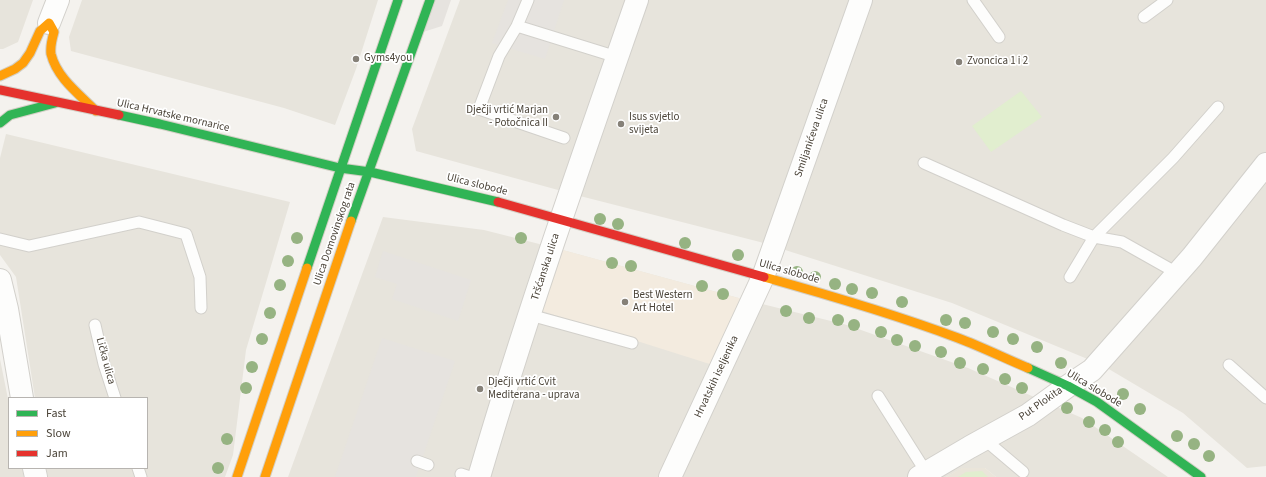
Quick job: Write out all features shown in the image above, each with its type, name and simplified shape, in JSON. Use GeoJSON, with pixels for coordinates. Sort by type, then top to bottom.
{"type":"FeatureCollection","features":[{"type":"Feature","properties":{"kind":"main road","name":"Ulica Domovinskog rata"},"geometry":{"type":"LineString","coordinates":[[237,477],[340,168],[398,0]]}},
{"type":"Feature","properties":{"kind":"main road","name":"Ulica Domovinskog rata"},"geometry":{"type":"LineString","coordinates":[[265,477],[352,219],[430,0]]}},
{"type":"Feature","properties":{"kind":"main road"},"geometry":{"type":"LineString","coordinates":[[0,76],[15,70],[23,63],[30,53],[40,31],[50,23],[54,32],[51,43],[51,54],[59,73],[96,111]]}},
{"type":"Feature","properties":{"kind":"main road","name":"Ulica Hrvatske mornarice"},"geometry":{"type":"LineString","coordinates":[[0,90],[160,124],[340,168]]}},
{"type":"Feature","properties":{"kind":"main road"},"geometry":{"type":"LineString","coordinates":[[0,122],[10,115],[59,102]]}},
{"type":"Feature","properties":{"kind":"main road","name":"Ulica slobode"},"geometry":{"type":"LineString","coordinates":[[340,168],[370,172],[501,203],[844,299],[959,338],[1068,386],[1097,402],[1200,477]]}},
{"type":"Feature","properties":{"kind":"street"},"geometry":{"type":"LineString","coordinates":[[50,23],[58,0]]}},
{"type":"Feature","properties":{"kind":"street","name":"Tršćanska ulica"},"geometry":{"type":"LineString","coordinates":[[470,476],[491,434],[637,0]]}},
{"type":"Feature","properties":{"kind":"street","name":"Smiljanićeva ulica"},"geometry":{"type":"LineString","coordinates":[[764,277],[861,0]]}},
{"type":"Feature","properties":{"kind":"street","name":"Put Plokita"},"geometry":{"type":"LineString","coordinates":[[922,475],[1028,415],[1092,370],[1177,273],[1266,164]]}},
{"type":"Feature","properties":{"kind":"street","name":"Hrvatskih iseljenika"},"geometry":{"type":"LineString","coordinates":[[670,477],[764,277]]}},
{"type":"Feature","properties":{"kind":"street"},"geometry":{"type":"LineString","coordinates":[[0,280],[4,309],[22,397]]}},
{"type":"Feature","properties":{"kind":"lane"},"geometry":{"type":"LineString","coordinates":[[528,0],[517,26],[498,56],[479,109],[564,138]]}},
{"type":"Feature","properties":{"kind":"lane"},"geometry":{"type":"LineString","coordinates":[[973,0],[999,37]]}},
{"type":"Feature","properties":{"kind":"lane"},"geometry":{"type":"LineString","coordinates":[[1144,17],[1167,0]]}},
{"type":"Feature","properties":{"kind":"lane"},"geometry":{"type":"LineString","coordinates":[[517,26],[617,57]]}},
{"type":"Feature","properties":{"kind":"lane"},"geometry":{"type":"LineString","coordinates":[[1070,277],[1094,237],[1173,158],[1218,107]]}},
{"type":"Feature","properties":{"kind":"lane"},"geometry":{"type":"LineString","coordinates":[[924,162],[1017,205],[1094,237],[1122,242],[1177,273]]}},
{"type":"Feature","properties":{"kind":"lane"},"geometry":{"type":"LineString","coordinates":[[0,239],[29,246],[140,222],[186,234],[200,277],[201,308]]}},
{"type":"Feature","properties":{"kind":"lane"},"geometry":{"type":"LineString","coordinates":[[530,315],[632,343]]}},
{"type":"Feature","properties":{"kind":"lane","name":"Lička ulica"},"geometry":{"type":"LineString","coordinates":[[95,325],[104,364],[115,397]]}},
{"type":"Feature","properties":{"kind":"lane"},"geometry":{"type":"LineString","coordinates":[[1229,364],[1266,398]]}},
{"type":"Feature","properties":{"kind":"lane"},"geometry":{"type":"LineString","coordinates":[[878,396],[922,475]]}},
{"type":"Feature","properties":{"kind":"lane"},"geometry":{"type":"LineString","coordinates":[[977,443],[1023,472]]}},
{"type":"Feature","properties":{"kind":"lane"},"geometry":{"type":"LineString","coordinates":[[417,461],[428,465]]}},
{"type":"Feature","properties":{"kind":"shaded area"},"geometry":{"type":"Polygon","coordinates":[[[0,0],[33,0],[18,42],[3,49],[0,49],[0,0]]]}},
{"type":"Feature","properties":{"kind":"shaded area"},"geometry":{"type":"Polygon","coordinates":[[[82,0],[378,0],[356,69],[335,125],[284,108],[71,51],[69,37],[82,0]]]}},
{"type":"Feature","properties":{"kind":"shaded area"},"geometry":{"type":"Polygon","coordinates":[[[430,0],[451,0],[442,26],[420,33],[430,0]]]}},
{"type":"Feature","properties":{"kind":"shaded area"},"geometry":{"type":"Polygon","coordinates":[[[460,0],[1266,0],[1266,466],[1247,468],[1183,413],[1102,365],[952,303],[760,242],[580,196],[416,151],[412,129],[460,0]]]}},
{"type":"Feature","properties":{"kind":"shaded area"},"geometry":{"type":"Polygon","coordinates":[[[508,0],[564,0],[545,59],[492,43],[508,0]]]}},
{"type":"Feature","properties":{"kind":"shaded area"},"geometry":{"type":"Polygon","coordinates":[[[6,134],[290,202],[246,350],[233,455],[225,477],[48,477],[46,469],[148,469],[148,397],[35,397],[16,277],[0,255],[0,158],[6,134]]]}},
{"type":"Feature","properties":{"kind":"shaded area"},"geometry":{"type":"Polygon","coordinates":[[[383,217],[484,230],[746,300],[847,325],[968,368],[1082,418],[1168,477],[996,477],[985,468],[963,468],[946,477],[288,477],[383,217]]]}},
{"type":"Feature","properties":{"kind":"shaded area"},"geometry":{"type":"Polygon","coordinates":[[[559,249],[746,300],[716,366],[539,310],[559,249]]]}},
{"type":"Feature","properties":{"kind":"shaded area"},"geometry":{"type":"Polygon","coordinates":[[[383,251],[471,280],[458,321],[392,299],[397,284],[375,277],[383,251]]]}},
{"type":"Feature","properties":{"kind":"shaded area"},"geometry":{"type":"Polygon","coordinates":[[[382,338],[455,361],[416,477],[335,477],[382,338]]]}},
{"type":"Feature","properties":{"kind":"shaded area"},"geometry":{"type":"Polygon","coordinates":[[[0,359],[8,399],[8,469],[22,469],[24,477],[0,477],[0,359]]]}},
{"type":"Feature","properties":{"kind":"shaded area"},"geometry":{"type":"Polygon","coordinates":[[[962,468],[985,468],[996,477],[946,477],[962,468]]]}},
{"type":"Feature","properties":{"kind":"green space"},"geometry":{"type":"Polygon","coordinates":[[[1021,91],[1042,117],[991,152],[972,126],[1021,91]]]}},
{"type":"Feature","properties":{"kind":"green space"},"geometry":{"type":"Polygon","coordinates":[[[982,471],[988,477],[958,477],[966,472],[982,471]]]}},
{"type":"Feature","properties":{"kind":"traffic: fast"},"geometry":{"type":"LineString","coordinates":[[307,268],[398,0]]}},
{"type":"Feature","properties":{"kind":"traffic: fast"},"geometry":{"type":"LineString","coordinates":[[351,221],[430,0]]}},
{"type":"Feature","properties":{"kind":"traffic: fast"},"geometry":{"type":"LineString","coordinates":[[0,123],[10,115],[55,103]]}},
{"type":"Feature","properties":{"kind":"traffic: fast"},"geometry":{"type":"LineString","coordinates":[[119,115],[340,168],[370,172],[498,202]]}},
{"type":"Feature","properties":{"kind":"traffic: fast"},"geometry":{"type":"LineString","coordinates":[[1028,368],[1068,386],[1097,402],[1201,477]]}},
{"type":"Feature","properties":{"kind":"traffic: slow"},"geometry":{"type":"LineString","coordinates":[[0,76],[15,69],[23,63],[30,53],[40,31],[49,23],[54,32],[51,54],[58,71],[69,85],[96,111]]}},
{"type":"Feature","properties":{"kind":"traffic: slow"},"geometry":{"type":"LineString","coordinates":[[265,477],[351,221]]}},
{"type":"Feature","properties":{"kind":"traffic: slow"},"geometry":{"type":"LineString","coordinates":[[237,477],[307,268]]}},
{"type":"Feature","properties":{"kind":"traffic: slow"},"geometry":{"type":"LineString","coordinates":[[764,277],[837,298],[934,329],[967,341],[1028,368]]}},
{"type":"Feature","properties":{"kind":"traffic: jam"},"geometry":{"type":"LineString","coordinates":[[0,90],[119,115]]}},
{"type":"Feature","properties":{"kind":"traffic: jam"},"geometry":{"type":"LineString","coordinates":[[498,202],[764,277]]}},
{"type":"Feature","properties":{"kind":"place","name":"Gyms4you"},"geometry":{"type":"Point","coordinates":[356,59]}},
{"type":"Feature","properties":{"kind":"place","name":"Zvoncica 1 i 2"},"geometry":{"type":"Point","coordinates":[959,62]}},
{"type":"Feature","properties":{"kind":"place","name":"Dječji vrtić Marjan - Potočnica II"},"geometry":{"type":"Point","coordinates":[556,117]}},
{"type":"Feature","properties":{"kind":"place","name":"Isus svjetlo svijeta"},"geometry":{"type":"Point","coordinates":[621,124]}},
{"type":"Feature","properties":{"kind":"place","name":"Best Western Art Hotel"},"geometry":{"type":"Point","coordinates":[625,302]}},
{"type":"Feature","properties":{"kind":"place","name":"Dječji vrtić Cvit Mediterana - uprava"},"geometry":{"type":"Point","coordinates":[480,389]}}]}
